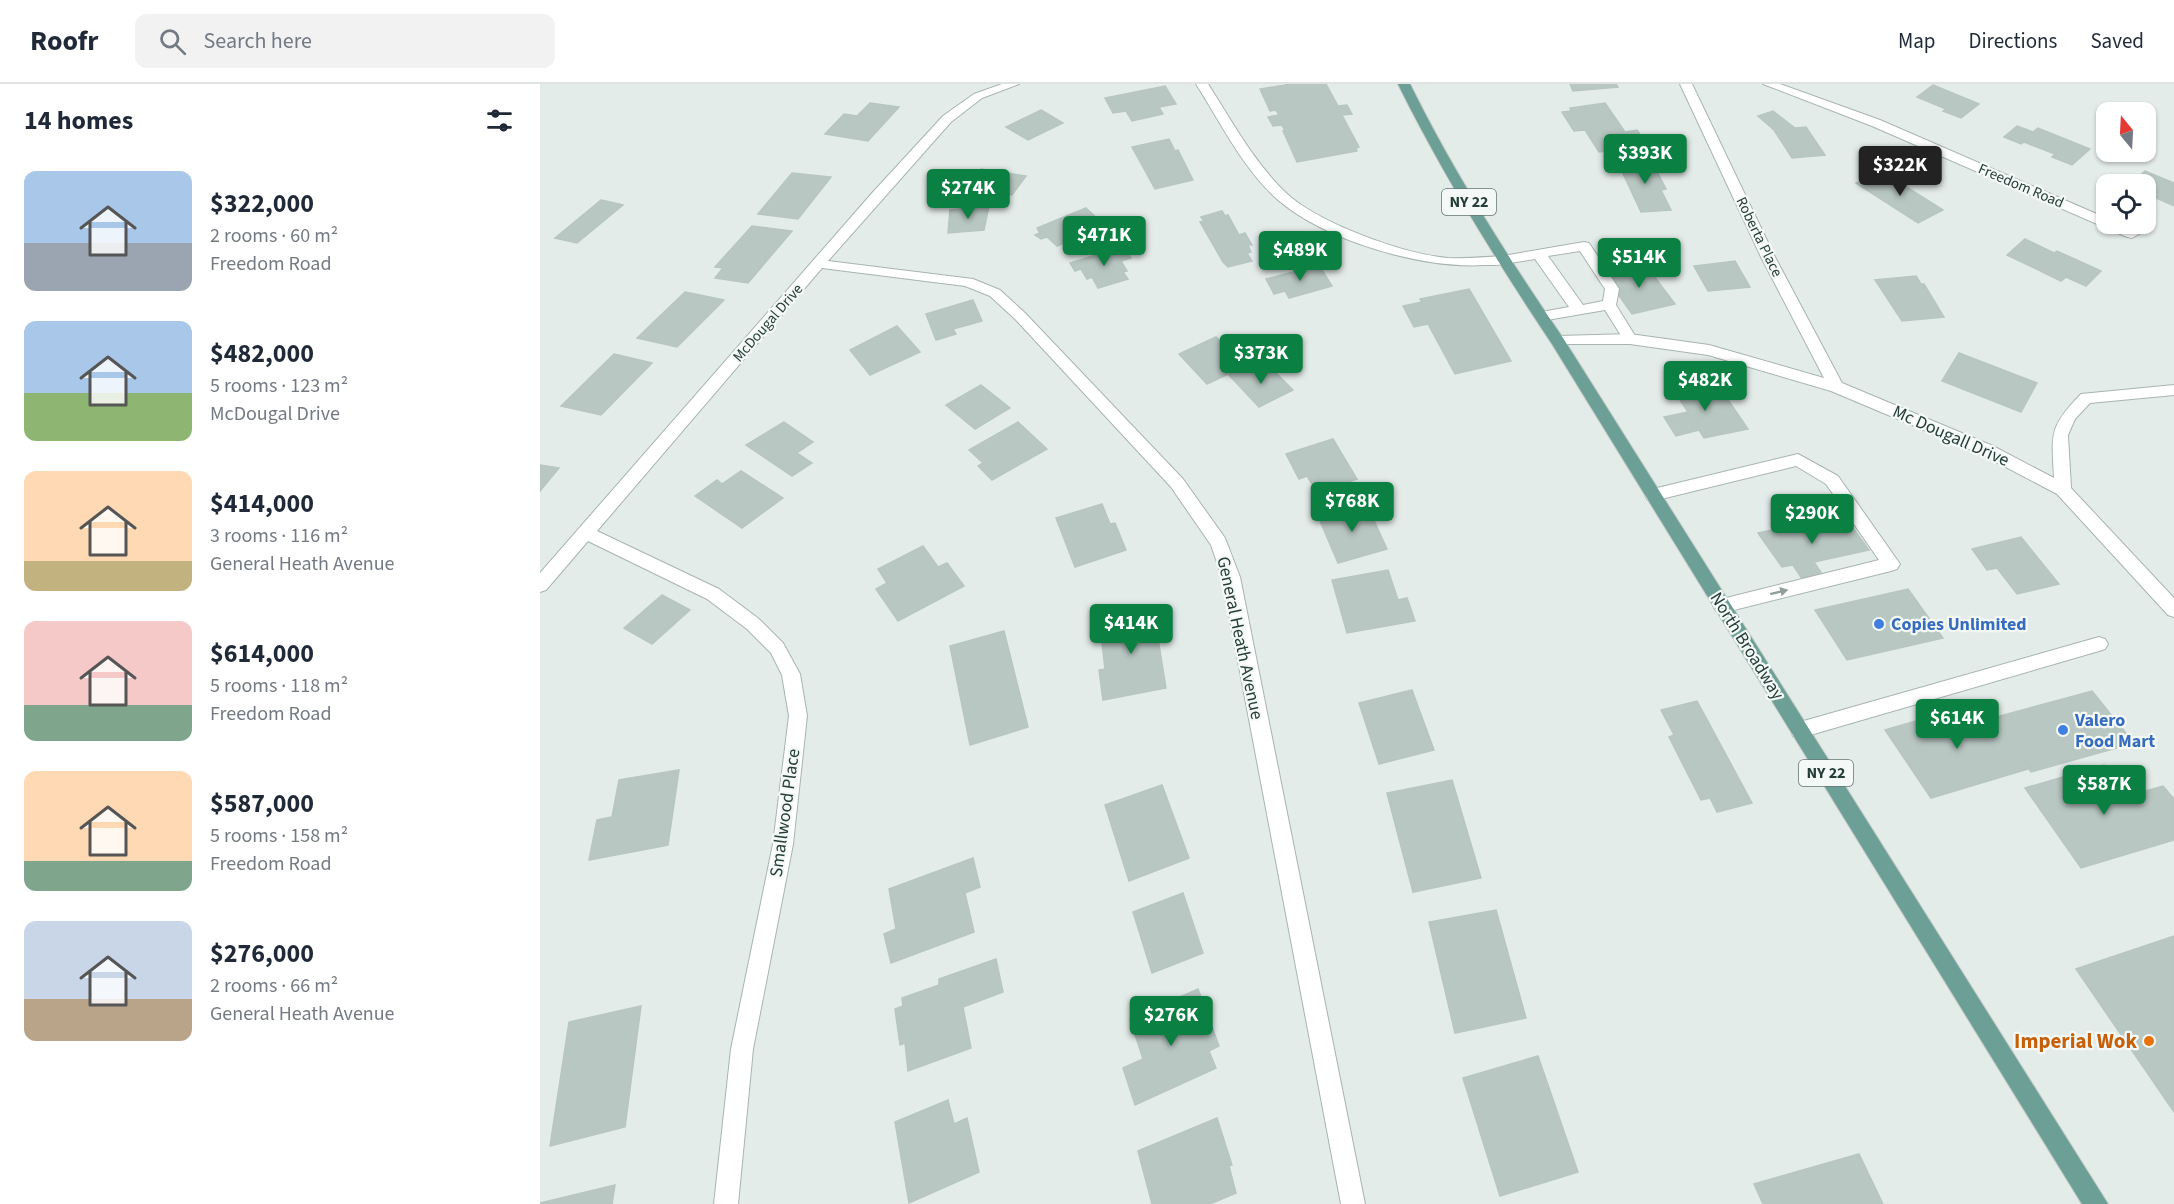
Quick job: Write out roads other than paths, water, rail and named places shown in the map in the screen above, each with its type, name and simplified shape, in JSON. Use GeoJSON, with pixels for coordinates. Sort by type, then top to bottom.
{"type":"FeatureCollection","features":[{"type":"Feature","properties":{"kind":"main road","name":"North Broadway"},"geometry":{"type":"LineString","coordinates":[[1404,84],[1425,127],[1503,260],[1558,341],[2096,1204]]}},
{"type":"Feature","properties":{"kind":"street","name":"McDougal Drive"},"geometry":{"type":"LineString","coordinates":[[540,585],[878,195],[947,119],[978,96],[1013,84]]}},
{"type":"Feature","properties":{"kind":"street"},"geometry":{"type":"LineString","coordinates":[[1202,84],[1256,168],[1284,198],[1310,216],[1360,239],[1446,262],[1503,260],[1584,246],[1612,289],[1609,305],[1630,339]]}},
{"type":"Feature","properties":{"kind":"street","name":"Roberta Place"},"geometry":{"type":"LineString","coordinates":[[1686,84],[1768,257],[1836,387]]}},
{"type":"Feature","properties":{"kind":"street","name":"Freedom Road"},"geometry":{"type":"LineString","coordinates":[[1769,84],[1876,123],[2096,218]]}},
{"type":"Feature","properties":{"kind":"street"},"geometry":{"type":"LineString","coordinates":[[1539,254],[1579,310]]}},
{"type":"Feature","properties":{"kind":"street","name":"General Heath Avenue"},"geometry":{"type":"LineString","coordinates":[[820,264],[968,282],[995,293],[1020,316],[1177,483],[1219,543],[1230,577],[1353,1204]]}},
{"type":"Feature","properties":{"kind":"street"},"geometry":{"type":"LineString","coordinates":[[1541,316],[1609,305]]}},
{"type":"Feature","properties":{"kind":"street"},"geometry":{"type":"LineString","coordinates":[[1558,341],[1630,339],[1709,350],[1836,387]]}},
{"type":"Feature","properties":{"kind":"street","name":"Mc Dougall Drive"},"geometry":{"type":"LineString","coordinates":[[1836,387],[1987,450],[2063,490],[2174,610]]}},
{"type":"Feature","properties":{"kind":"street"},"geometry":{"type":"LineString","coordinates":[[2063,490],[2060,435],[2069,416],[2086,398],[2174,390]]}},
{"type":"Feature","properties":{"kind":"street"},"geometry":{"type":"LineString","coordinates":[[1653,495],[1798,460],[1832,480],[1891,564],[1722,606]]}},
{"type":"Feature","properties":{"kind":"street","name":"Smallwood Place"},"geometry":{"type":"LineString","coordinates":[[586,533],[713,594],[753,624],[777,648],[791,674],[798,716],[783,844],[742,1049],[726,1204]]}},
{"type":"Feature","properties":{"kind":"street"},"geometry":{"type":"LineString","coordinates":[[1800,730],[2099,644]]}},
{"type":"Feature","properties":{"kind":"place","name":"Copies Unlimited"},"geometry":{"type":"Point","coordinates":[1879,624]}},
{"type":"Feature","properties":{"kind":"place","name":"Valero Food Mart"},"geometry":{"type":"Point","coordinates":[2063,730]}},
{"type":"Feature","properties":{"kind":"place","name":"Imperial Wok"},"geometry":{"type":"Point","coordinates":[2149,1041]}}]}
